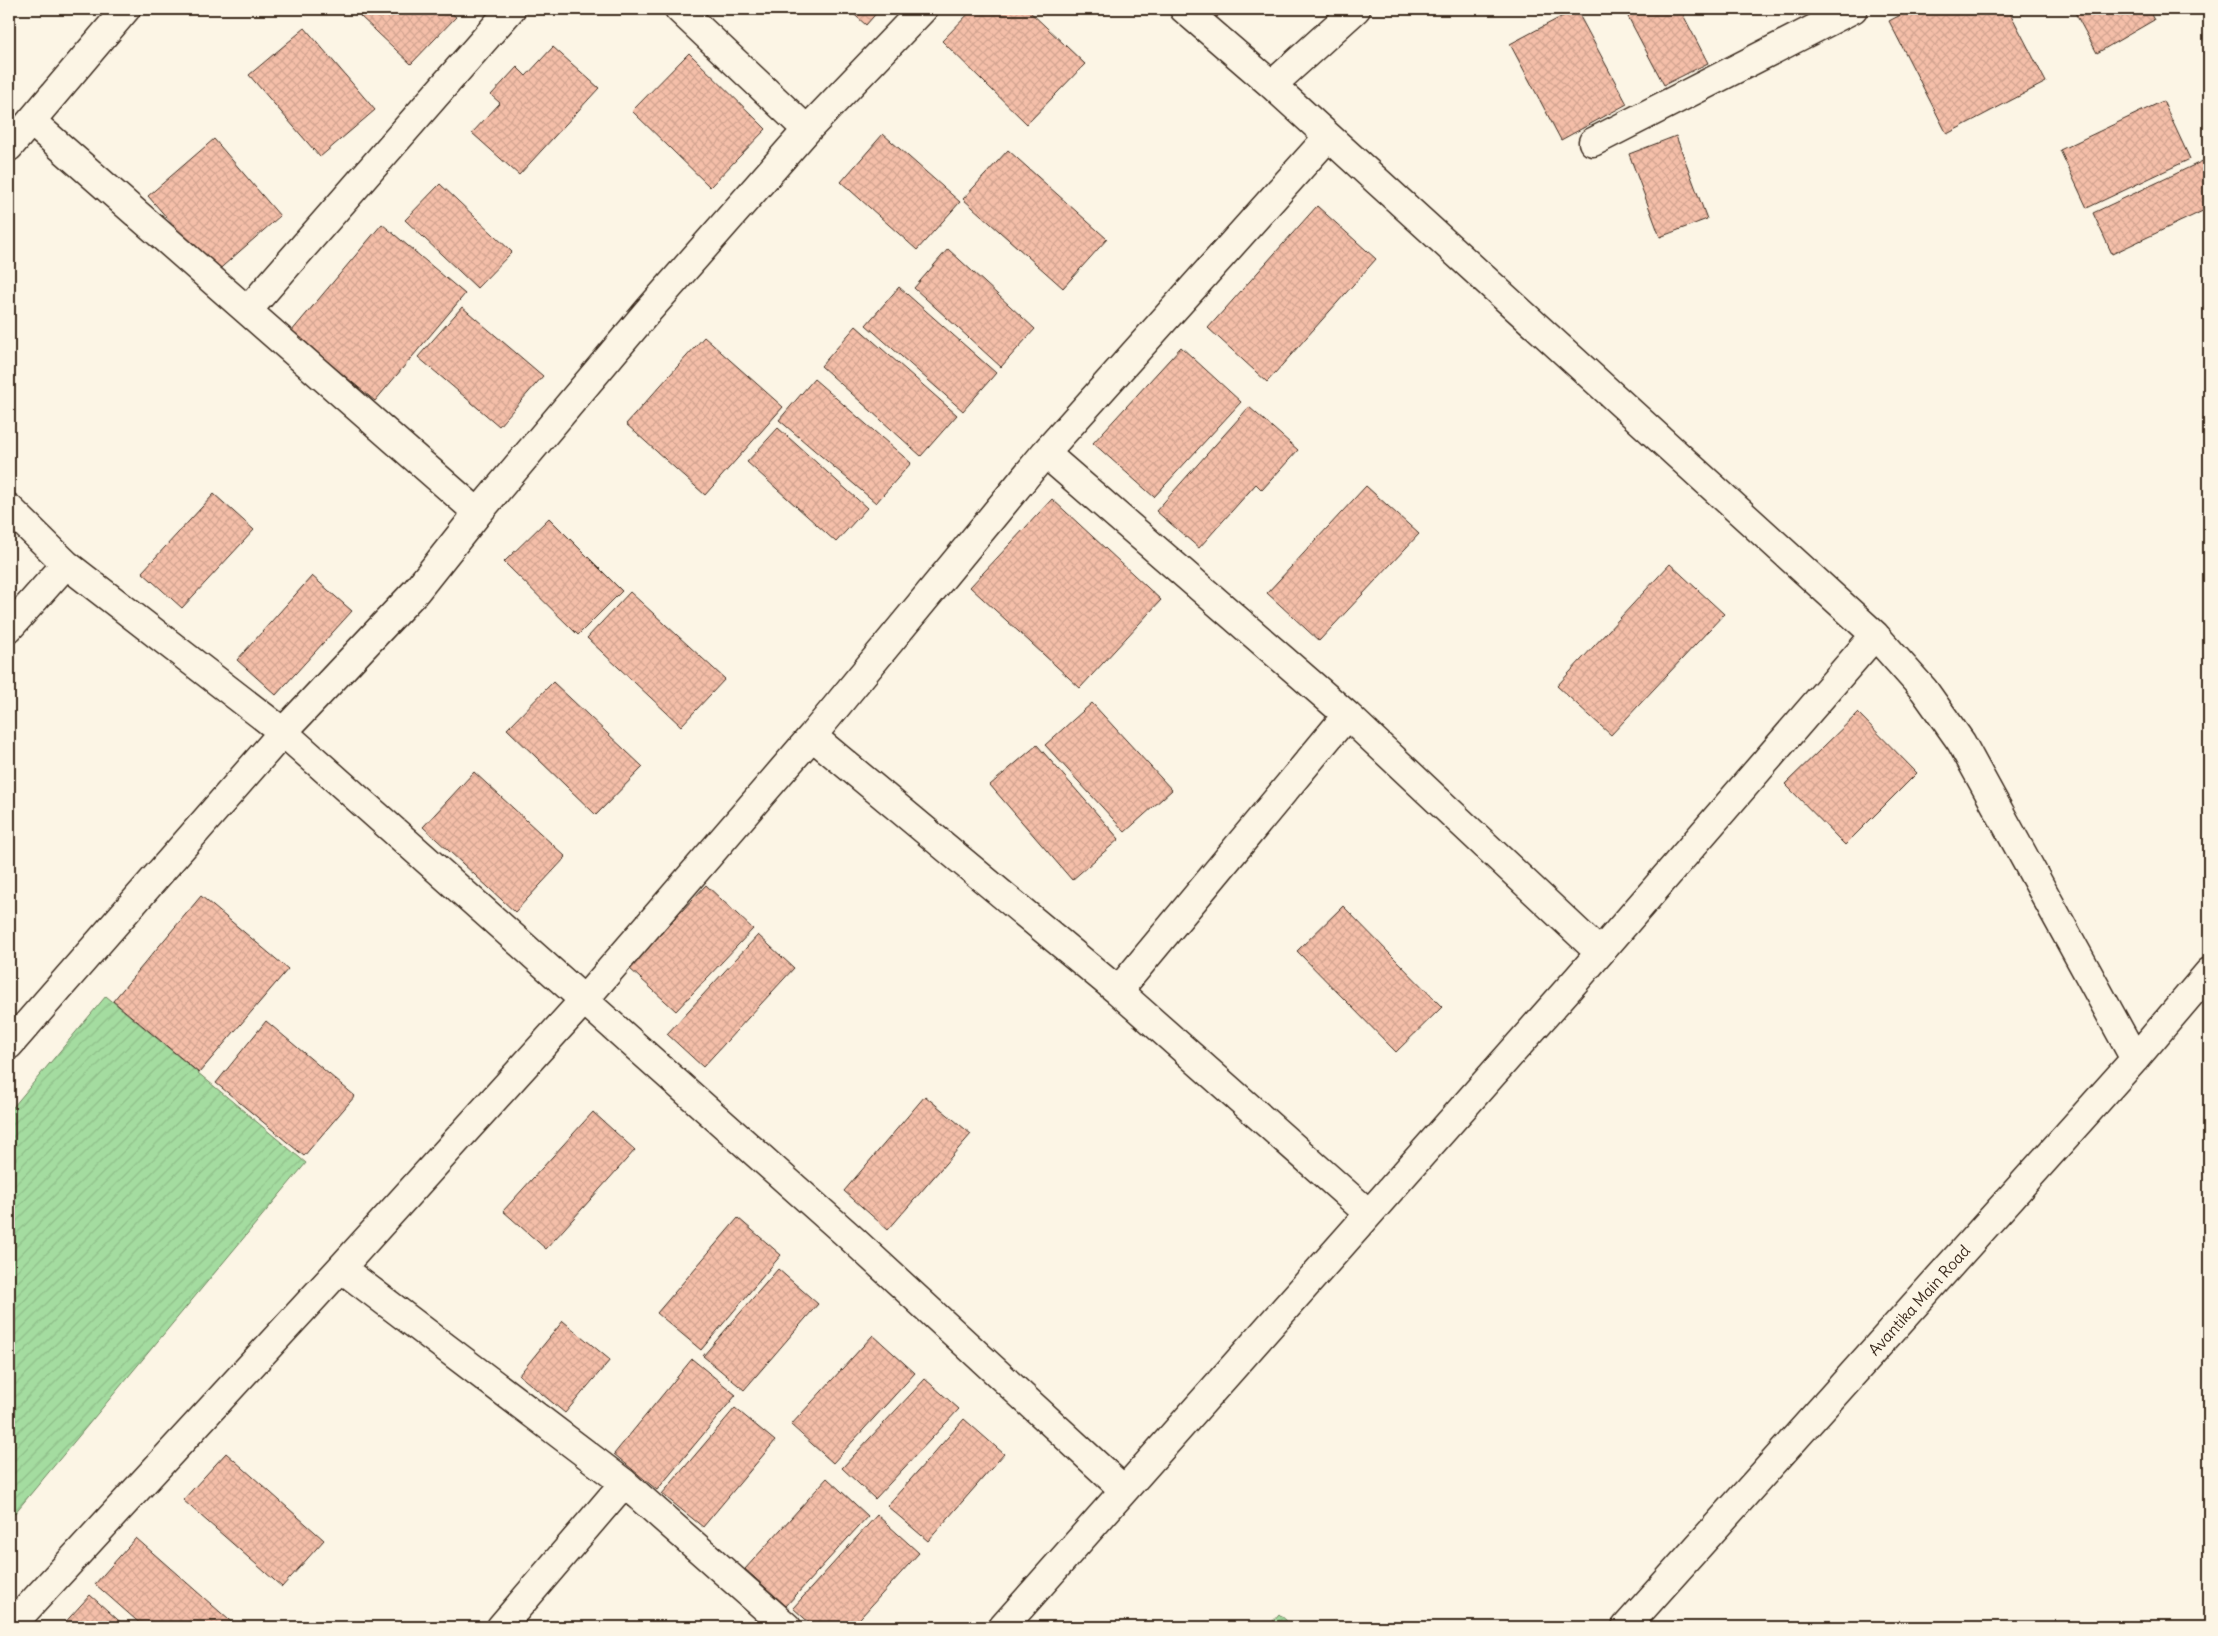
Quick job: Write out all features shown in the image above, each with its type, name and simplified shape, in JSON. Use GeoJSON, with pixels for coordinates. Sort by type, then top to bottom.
{"type":"FeatureCollection","features":[{"type":"Feature","properties":{"kind":"street"},"geometry":{"type":"LineString","coordinates":[[9,148],[126,9]]}},
{"type":"Feature","properties":{"kind":"street"},"geometry":{"type":"LineString","coordinates":[[248,310],[511,9]]}},
{"type":"Feature","properties":{"kind":"street"},"geometry":{"type":"LineString","coordinates":[[679,9],[807,130]]}},
{"type":"Feature","properties":{"kind":"street"},"geometry":{"type":"LineString","coordinates":[[9,1045],[283,732],[416,591],[478,512],[642,319],[807,130],[923,9]]}},
{"type":"Feature","properties":{"kind":"street"},"geometry":{"type":"LineString","coordinates":[[1184,9],[1272,86],[1875,635],[1924,690],[1961,742],[2135,1059]]}},
{"type":"Feature","properties":{"kind":"street"},"geometry":{"type":"LineString","coordinates":[[1272,86],[1356,9]]}},
{"type":"Feature","properties":{"kind":"street"},"geometry":{"type":"LineString","coordinates":[[1593,142],[1850,10]]}},
{"type":"Feature","properties":{"kind":"street"},"geometry":{"type":"LineString","coordinates":[[31,121],[478,512]]}},
{"type":"Feature","properties":{"kind":"street"},"geometry":{"type":"LineString","coordinates":[[13,1624],[341,1268],[584,1000],[812,736],[1045,453],[1328,137]]}},
{"type":"Feature","properties":{"kind":"street"},"geometry":{"type":"LineString","coordinates":[[1045,453],[1347,715],[1599,952]]}},
{"type":"Feature","properties":{"kind":"street"},"geometry":{"type":"LineString","coordinates":[[9,508],[66,564],[283,732],[850,1237],[1124,1490]]}},
{"type":"Feature","properties":{"kind":"street"},"geometry":{"type":"LineString","coordinates":[[9,628],[66,564]]}},
{"type":"Feature","properties":{"kind":"street"},"geometry":{"type":"LineString","coordinates":[[1003,1627],[1599,952],[1875,635]]}},
{"type":"Feature","properties":{"kind":"street"},"geometry":{"type":"LineString","coordinates":[[1118,991],[1347,715]]}},
{"type":"Feature","properties":{"kind":"street"},"geometry":{"type":"LineString","coordinates":[[812,736],[1118,991],[1368,1213]]}},
{"type":"Feature","properties":{"kind":"street","name":"Avantika Main Road"},"geometry":{"type":"LineString","coordinates":[[1626,1627],[2135,1059],[2209,972]]}},
{"type":"Feature","properties":{"kind":"street"},"geometry":{"type":"LineString","coordinates":[[341,1268],[624,1483],[787,1627]]}},
{"type":"Feature","properties":{"kind":"street"},"geometry":{"type":"LineString","coordinates":[[501,1627],[624,1483]]}},
{"type":"Feature","properties":{"kind":"green space"},"geometry":{"type":"Polygon","coordinates":[[[106,996],[306,1163],[9,1520],[9,1112],[106,996]]]}},
{"type":"Feature","properties":{"kind":"green space"},"geometry":{"type":"Polygon","coordinates":[[[1279,1614],[1294,1627],[1268,1627],[1279,1614]]]}},
{"type":"Feature","properties":{"kind":"building"},"geometry":{"type":"Polygon","coordinates":[[[367,9],[447,9],[456,17],[411,64],[360,16],[367,9]]]}},
{"type":"Feature","properties":{"kind":"building"},"geometry":{"type":"Polygon","coordinates":[[[848,9],[880,9],[866,25],[848,9]]]}},
{"type":"Feature","properties":{"kind":"building"},"geometry":{"type":"Polygon","coordinates":[[[973,9],[1027,9],[1085,64],[1027,124],[942,41],[973,9]]]}},
{"type":"Feature","properties":{"kind":"building"},"geometry":{"type":"Polygon","coordinates":[[[1207,9],[1225,9],[1217,17],[1207,9]]]}},
{"type":"Feature","properties":{"kind":"building"},"geometry":{"type":"Polygon","coordinates":[[[1576,9],[1627,104],[1561,140],[1510,44],[1576,9]]]}},
{"type":"Feature","properties":{"kind":"building"},"geometry":{"type":"Polygon","coordinates":[[[1624,9],[1680,9],[1708,63],[1664,85],[1624,9]]]}},
{"type":"Feature","properties":{"kind":"building"},"geometry":{"type":"Polygon","coordinates":[[[1912,9],[2008,9],[2046,82],[1947,134],[1889,21],[1912,9]]]}},
{"type":"Feature","properties":{"kind":"building"},"geometry":{"type":"Polygon","coordinates":[[[2073,9],[2148,9],[2154,20],[2097,53],[2073,9]]]}},
{"type":"Feature","properties":{"kind":"building"},"geometry":{"type":"Polygon","coordinates":[[[305,28],[375,110],[320,157],[249,75],[305,28]]]}},
{"type":"Feature","properties":{"kind":"building"},"geometry":{"type":"Polygon","coordinates":[[[553,47],[599,88],[519,175],[472,133],[500,103],[491,95],[517,67],[526,76],[553,47]]]}},
{"type":"Feature","properties":{"kind":"building"},"geometry":{"type":"Polygon","coordinates":[[[689,53],[766,129],[710,187],[632,111],[689,53]]]}},
{"type":"Feature","properties":{"kind":"building"},"geometry":{"type":"Polygon","coordinates":[[[2163,101],[2190,159],[2087,208],[2060,150],[2163,101]]]}},
{"type":"Feature","properties":{"kind":"building"},"geometry":{"type":"Polygon","coordinates":[[[883,134],[960,202],[917,250],[841,182],[883,134]]]}},
{"type":"Feature","properties":{"kind":"building"},"geometry":{"type":"Polygon","coordinates":[[[1676,136],[1707,219],[1660,237],[1629,154],[1676,136]]]}},
{"type":"Feature","properties":{"kind":"building"},"geometry":{"type":"Polygon","coordinates":[[[214,139],[280,216],[215,273],[148,196],[214,139]]]}},
{"type":"Feature","properties":{"kind":"building"},"geometry":{"type":"Polygon","coordinates":[[[1008,150],[1107,239],[1063,288],[963,199],[1008,150]]]}},
{"type":"Feature","properties":{"kind":"building"},"geometry":{"type":"Polygon","coordinates":[[[2209,158],[2209,208],[2112,254],[2093,213],[2209,158]]]}},
{"type":"Feature","properties":{"kind":"building"},"geometry":{"type":"Polygon","coordinates":[[[440,184],[512,252],[477,288],[405,220],[440,184]]]}},
{"type":"Feature","properties":{"kind":"building"},"geometry":{"type":"Polygon","coordinates":[[[1317,206],[1376,259],[1267,382],[1208,328],[1317,206]]]}},
{"type":"Feature","properties":{"kind":"building"},"geometry":{"type":"Polygon","coordinates":[[[382,224],[465,294],[375,401],[291,332],[382,224]]]}},
{"type":"Feature","properties":{"kind":"building"},"geometry":{"type":"Polygon","coordinates":[[[948,249],[1035,329],[1001,367],[914,288],[948,249]]]}},
{"type":"Feature","properties":{"kind":"building"},"geometry":{"type":"Polygon","coordinates":[[[899,287],[996,373],[963,411],[866,325],[899,287]]]}},
{"type":"Feature","properties":{"kind":"building"},"geometry":{"type":"Polygon","coordinates":[[[462,307],[543,376],[499,426],[418,357],[462,307]]]}},
{"type":"Feature","properties":{"kind":"building"},"geometry":{"type":"Polygon","coordinates":[[[856,326],[957,415],[921,456],[821,366],[856,326]]]}},
{"type":"Feature","properties":{"kind":"building"},"geometry":{"type":"Polygon","coordinates":[[[704,337],[783,407],[705,495],[626,424],[704,337]]]}},
{"type":"Feature","properties":{"kind":"building"},"geometry":{"type":"Polygon","coordinates":[[[1181,347],[1241,402],[1154,497],[1093,443],[1181,347]]]}},
{"type":"Feature","properties":{"kind":"building"},"geometry":{"type":"Polygon","coordinates":[[[814,379],[911,463],[876,503],[779,420],[814,379]]]}},
{"type":"Feature","properties":{"kind":"building"},"geometry":{"type":"Polygon","coordinates":[[[1249,407],[1298,450],[1262,490],[1256,484],[1199,548],[1156,511],[1249,407]]]}},
{"type":"Feature","properties":{"kind":"building"},"geometry":{"type":"Polygon","coordinates":[[[778,428],[867,508],[836,542],[747,462],[778,428]]]}},
{"type":"Feature","properties":{"kind":"building"},"geometry":{"type":"Polygon","coordinates":[[[1366,486],[1419,534],[1319,641],[1267,593],[1366,486]]]}},
{"type":"Feature","properties":{"kind":"building"},"geometry":{"type":"Polygon","coordinates":[[[214,494],[254,530],[182,608],[142,572],[214,494]]]}},
{"type":"Feature","properties":{"kind":"building"},"geometry":{"type":"Polygon","coordinates":[[[1052,499],[1161,600],[1080,688],[970,587],[1052,499]]]}},
{"type":"Feature","properties":{"kind":"building"},"geometry":{"type":"Polygon","coordinates":[[[549,518],[622,591],[578,635],[504,562],[549,518]]]}},
{"type":"Feature","properties":{"kind":"building"},"geometry":{"type":"Polygon","coordinates":[[[1670,564],[1724,614],[1611,735],[1557,686],[1670,564]]]}},
{"type":"Feature","properties":{"kind":"building"},"geometry":{"type":"Polygon","coordinates":[[[312,576],[352,611],[276,695],[237,660],[312,576]]]}},
{"type":"Feature","properties":{"kind":"building"},"geometry":{"type":"Polygon","coordinates":[[[630,592],[725,679],[681,726],[587,638],[630,592]]]}},
{"type":"Feature","properties":{"kind":"building"},"geometry":{"type":"Polygon","coordinates":[[[553,682],[643,767],[596,815],[507,729],[553,682]]]}},
{"type":"Feature","properties":{"kind":"building"},"geometry":{"type":"Polygon","coordinates":[[[1092,703],[1172,790],[1125,832],[1045,745],[1092,703]]]}},
{"type":"Feature","properties":{"kind":"building"},"geometry":{"type":"Polygon","coordinates":[[[1858,713],[1917,773],[1845,845],[1785,784],[1858,713]]]}},
{"type":"Feature","properties":{"kind":"building"},"geometry":{"type":"Polygon","coordinates":[[[1037,745],[1119,839],[1072,880],[990,785],[1037,745]]]}},
{"type":"Feature","properties":{"kind":"building"},"geometry":{"type":"Polygon","coordinates":[[[474,772],[566,857],[515,912],[423,827],[474,772]]]}},
{"type":"Feature","properties":{"kind":"building"},"geometry":{"type":"Polygon","coordinates":[[[706,885],[753,929],[676,1011],[629,968],[706,885]]]}},
{"type":"Feature","properties":{"kind":"building"},"geometry":{"type":"Polygon","coordinates":[[[201,896],[288,969],[199,1073],[113,1001],[201,896]]]}},
{"type":"Feature","properties":{"kind":"building"},"geometry":{"type":"Polygon","coordinates":[[[1343,906],[1442,1007],[1396,1052],[1297,951],[1343,906]]]}},
{"type":"Feature","properties":{"kind":"building"},"geometry":{"type":"Polygon","coordinates":[[[758,935],[794,968],[703,1067],[667,1034],[758,935]]]}},
{"type":"Feature","properties":{"kind":"building"},"geometry":{"type":"Polygon","coordinates":[[[266,1021],[355,1096],[304,1156],[216,1083],[266,1021]]]}},
{"type":"Feature","properties":{"kind":"building"},"geometry":{"type":"Polygon","coordinates":[[[925,1096],[971,1134],[888,1230],[844,1191],[925,1096]]]}},
{"type":"Feature","properties":{"kind":"building"},"geometry":{"type":"Polygon","coordinates":[[[593,1112],[635,1150],[546,1249],[503,1211],[593,1112]]]}},
{"type":"Feature","properties":{"kind":"building"},"geometry":{"type":"Polygon","coordinates":[[[738,1218],[781,1255],[701,1350],[657,1313],[738,1218]]]}},
{"type":"Feature","properties":{"kind":"building"},"geometry":{"type":"Polygon","coordinates":[[[778,1269],[818,1304],[744,1390],[703,1356],[778,1269]]]}},
{"type":"Feature","properties":{"kind":"building"},"geometry":{"type":"Polygon","coordinates":[[[563,1321],[610,1360],[565,1413],[519,1375],[563,1321]]]}},
{"type":"Feature","properties":{"kind":"building"},"geometry":{"type":"Polygon","coordinates":[[[873,1335],[915,1373],[833,1463],[791,1425],[873,1335]]]}},
{"type":"Feature","properties":{"kind":"building"},"geometry":{"type":"Polygon","coordinates":[[[692,1359],[736,1395],[657,1490],[614,1454],[692,1359]]]}},
{"type":"Feature","properties":{"kind":"building"},"geometry":{"type":"Polygon","coordinates":[[[925,1379],[959,1409],[875,1499],[842,1468],[925,1379]]]}},
{"type":"Feature","properties":{"kind":"building"},"geometry":{"type":"Polygon","coordinates":[[[735,1408],[775,1441],[703,1527],[662,1494],[735,1408]]]}},
{"type":"Feature","properties":{"kind":"building"},"geometry":{"type":"Polygon","coordinates":[[[964,1419],[1004,1454],[928,1541],[887,1506],[964,1419]]]}},
{"type":"Feature","properties":{"kind":"building"},"geometry":{"type":"Polygon","coordinates":[[[226,1453],[324,1540],[282,1587],[183,1500],[226,1453]]]}},
{"type":"Feature","properties":{"kind":"building"},"geometry":{"type":"Polygon","coordinates":[[[827,1478],[868,1516],[786,1606],[745,1569],[827,1478]]]}},
{"type":"Feature","properties":{"kind":"building"},"geometry":{"type":"Polygon","coordinates":[[[877,1515],[919,1553],[852,1627],[814,1627],[793,1608],[877,1515]]]}},
{"type":"Feature","properties":{"kind":"building"},"geometry":{"type":"Polygon","coordinates":[[[136,1538],[237,1627],[144,1627],[95,1584],[136,1538]]]}},
{"type":"Feature","properties":{"kind":"building"},"geometry":{"type":"Polygon","coordinates":[[[90,1595],[126,1627],[61,1627],[90,1595]]]}}]}
